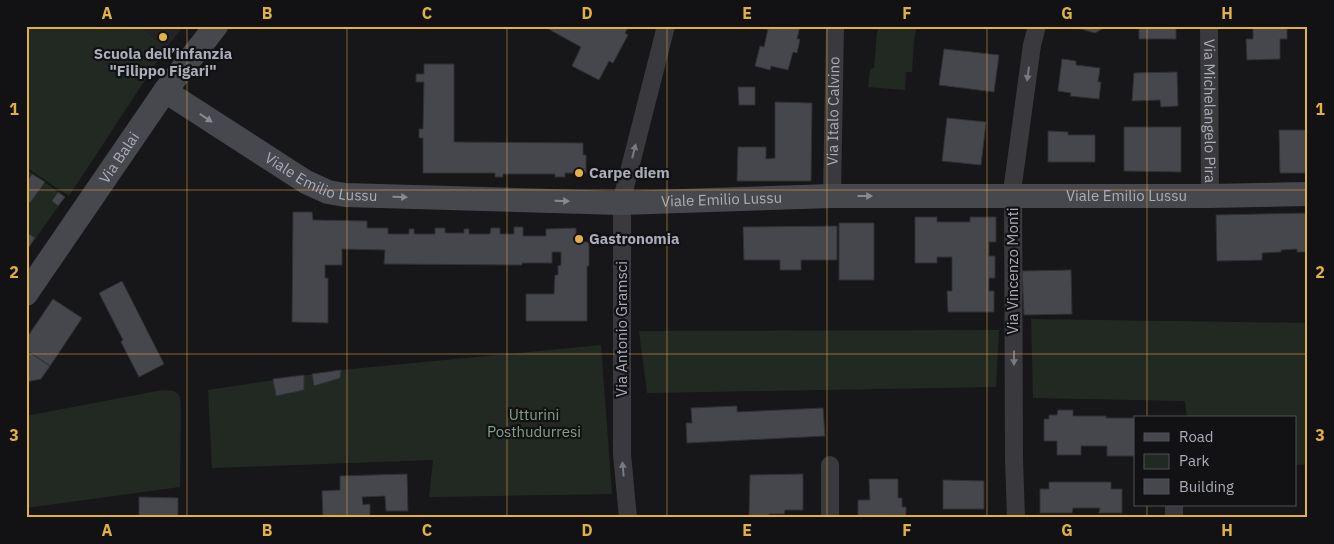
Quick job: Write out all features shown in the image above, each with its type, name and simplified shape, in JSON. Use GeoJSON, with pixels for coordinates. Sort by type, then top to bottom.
{"type":"FeatureCollection","features":[{"type":"Feature","properties":{"kind":"street","name":"Via Balai"},"geometry":{"type":"LineString","coordinates":[[26,294],[165,91],[216,26]]}},
{"type":"Feature","properties":{"kind":"street","name":"Via Antonio Gramsci"},"geometry":{"type":"LineString","coordinates":[[628,518],[622,454],[621,203],[666,26]]}},
{"type":"Feature","properties":{"kind":"street","name":"Via Italo Calvino"},"geometry":{"type":"LineString","coordinates":[[832,196],[835,26]]}},
{"type":"Feature","properties":{"kind":"street","name":"Via Vincenzo Monti"},"geometry":{"type":"LineString","coordinates":[[1016,518],[1013,184],[1032,45],[1037,26]]}},
{"type":"Feature","properties":{"kind":"street","name":"Via Michelangelo Pira"},"geometry":{"type":"LineString","coordinates":[[1209,26],[1210,196]]}},
{"type":"Feature","properties":{"kind":"street","name":"Viale Emilio Lussu"},"geometry":{"type":"LineString","coordinates":[[165,91],[306,182],[328,192],[346,195],[621,203],[832,196],[1210,196],[1308,194]]}},
{"type":"Feature","properties":{"kind":"street"},"geometry":{"type":"LineString","coordinates":[[830,465],[830,518]]}},
{"type":"Feature","properties":{"kind":"shaded area","name":"Scuola dell’infanzia \"Filippo Figari\""},"geometry":{"type":"Polygon","coordinates":[[[139,26],[184,26],[166,48],[139,26]]]}},
{"type":"Feature","properties":{"kind":"green space"},"geometry":{"type":"Polygon","coordinates":[[[26,26],[139,26],[166,48],[69,196],[26,167],[26,26]]]}},
{"type":"Feature","properties":{"kind":"green space"},"geometry":{"type":"Polygon","coordinates":[[[879,26],[917,26],[912,72],[906,72],[905,90],[868,87],[870,69],[874,68],[879,26]]]}},
{"type":"Feature","properties":{"kind":"green space"},"geometry":{"type":"Polygon","coordinates":[[[26,169],[65,197],[26,252],[26,169]]]}},
{"type":"Feature","properties":{"kind":"green space"},"geometry":{"type":"Polygon","coordinates":[[[1031,319],[1308,323],[1308,464],[1296,465],[1296,416],[1187,416],[1185,401],[1033,398],[1031,319]]]}},
{"type":"Feature","properties":{"kind":"green space"},"geometry":{"type":"Polygon","coordinates":[[[999,330],[996,387],[647,393],[639,331],[999,330]]]}},
{"type":"Feature","properties":{"kind":"green space","name":"Utturini Posthudurresi"},"geometry":{"type":"Polygon","coordinates":[[[601,345],[612,494],[429,497],[433,460],[212,468],[208,390],[341,370],[601,345]]]}},
{"type":"Feature","properties":{"kind":"green space"},"geometry":{"type":"Polygon","coordinates":[[[162,390],[174,391],[180,396],[180,487],[26,508],[26,416],[162,390]]]}},
{"type":"Feature","properties":{"kind":"building"},"geometry":{"type":"Polygon","coordinates":[[[543,26],[629,26],[625,33],[628,35],[613,63],[609,61],[599,80],[572,66],[581,47],[543,26]]]}},
{"type":"Feature","properties":{"kind":"building"},"geometry":{"type":"Polygon","coordinates":[[[766,26],[800,26],[797,39],[800,39],[797,53],[793,52],[788,70],[771,66],[770,70],[755,66],[760,46],[764,47],[768,29],[765,29],[766,26]]]}},
{"type":"Feature","properties":{"kind":"building"},"geometry":{"type":"Polygon","coordinates":[[[1070,26],[1107,26],[1095,33],[1070,26]]]}},
{"type":"Feature","properties":{"kind":"building"},"geometry":{"type":"Polygon","coordinates":[[[1136,26],[1176,26],[1176,39],[1139,39],[1139,28],[1136,28],[1136,26]]]}},
{"type":"Feature","properties":{"kind":"building"},"geometry":{"type":"Polygon","coordinates":[[[1253,26],[1287,26],[1287,39],[1280,39],[1280,59],[1247,60],[1246,39],[1253,39],[1253,26]]]}},
{"type":"Feature","properties":{"kind":"building"},"geometry":{"type":"Polygon","coordinates":[[[944,49],[999,55],[994,92],[939,85],[944,49]]]}},
{"type":"Feature","properties":{"kind":"building"},"geometry":{"type":"Polygon","coordinates":[[[1062,59],[1076,61],[1076,65],[1100,68],[1098,82],[1101,82],[1099,99],[1070,96],[1071,93],[1058,91],[1062,59]]]}},
{"type":"Feature","properties":{"kind":"building"},"geometry":{"type":"Polygon","coordinates":[[[424,64],[454,64],[454,142],[583,143],[583,155],[586,155],[586,173],[565,173],[565,177],[555,177],[555,174],[503,174],[503,177],[495,177],[495,173],[423,173],[423,138],[419,138],[419,129],[423,129],[424,82],[416,82],[416,74],[424,74],[424,64]]]}},
{"type":"Feature","properties":{"kind":"building"},"geometry":{"type":"Polygon","coordinates":[[[1177,72],[1178,106],[1161,107],[1160,100],[1132,101],[1134,73],[1177,72]]]}},
{"type":"Feature","properties":{"kind":"building"},"geometry":{"type":"Polygon","coordinates":[[[738,87],[755,87],[755,105],[739,105],[738,87]]]}},
{"type":"Feature","properties":{"kind":"building"},"geometry":{"type":"Polygon","coordinates":[[[775,102],[812,103],[811,181],[737,181],[738,147],[766,147],[766,159],[775,158],[775,102]]]}},
{"type":"Feature","properties":{"kind":"building"},"geometry":{"type":"Polygon","coordinates":[[[947,118],[986,122],[981,165],[942,161],[947,118]]]}},
{"type":"Feature","properties":{"kind":"building"},"geometry":{"type":"Polygon","coordinates":[[[1124,127],[1181,127],[1181,172],[1124,171],[1124,127]]]}},
{"type":"Feature","properties":{"kind":"building"},"geometry":{"type":"Polygon","coordinates":[[[1279,130],[1308,130],[1308,173],[1280,173],[1279,130]]]}},
{"type":"Feature","properties":{"kind":"building"},"geometry":{"type":"Polygon","coordinates":[[[1048,131],[1068,132],[1068,135],[1095,135],[1095,162],[1048,162],[1048,131]]]}},
{"type":"Feature","properties":{"kind":"building"},"geometry":{"type":"Polygon","coordinates":[[[32,174],[45,182],[30,203],[26,200],[26,183],[32,174]]]}},
{"type":"Feature","properties":{"kind":"building"},"geometry":{"type":"Polygon","coordinates":[[[58,192],[65,197],[58,206],[52,201],[58,192]]]}},
{"type":"Feature","properties":{"kind":"building"},"geometry":{"type":"Polygon","coordinates":[[[293,212],[312,212],[313,220],[367,221],[367,228],[388,228],[388,234],[409,234],[409,229],[414,229],[414,234],[435,234],[435,228],[445,228],[445,233],[464,233],[464,229],[469,229],[469,234],[490,234],[491,228],[500,228],[500,234],[514,234],[514,227],[523,227],[523,236],[546,236],[546,229],[576,228],[576,242],[589,242],[587,321],[526,321],[526,294],[554,294],[555,275],[558,275],[558,266],[561,265],[561,252],[552,252],[552,263],[522,263],[522,265],[384,264],[385,250],[342,249],[342,265],[325,265],[325,278],[328,278],[328,323],[292,322],[293,212]]]}},
{"type":"Feature","properties":{"kind":"building"},"geometry":{"type":"Polygon","coordinates":[[[1308,213],[1308,252],[1297,252],[1297,249],[1281,250],[1281,252],[1262,253],[1262,260],[1217,261],[1216,215],[1308,213]]]}},
{"type":"Feature","properties":{"kind":"building"},"geometry":{"type":"Polygon","coordinates":[[[915,217],[937,217],[937,222],[970,222],[970,217],[996,217],[996,242],[989,242],[989,256],[995,256],[995,278],[989,278],[989,291],[994,291],[994,312],[948,312],[947,291],[952,291],[952,257],[937,257],[937,263],[915,263],[915,217]]]}},
{"type":"Feature","properties":{"kind":"building"},"geometry":{"type":"Polygon","coordinates":[[[839,223],[874,223],[874,280],[839,280],[839,223]]]}},
{"type":"Feature","properties":{"kind":"building"},"geometry":{"type":"Polygon","coordinates":[[[837,226],[837,260],[801,260],[801,270],[780,270],[780,260],[744,260],[743,227],[837,226]]]}},
{"type":"Feature","properties":{"kind":"building"},"geometry":{"type":"Polygon","coordinates":[[[29,234],[35,238],[27,250],[26,238],[29,234]]]}},
{"type":"Feature","properties":{"kind":"building"},"geometry":{"type":"Polygon","coordinates":[[[1071,270],[1072,314],[1024,315],[1022,271],[1071,270]]]}},
{"type":"Feature","properties":{"kind":"building"},"geometry":{"type":"Polygon","coordinates":[[[122,281],[164,364],[139,377],[99,293],[122,281]]]}},
{"type":"Feature","properties":{"kind":"building"},"geometry":{"type":"Polygon","coordinates":[[[53,299],[82,318],[50,366],[26,350],[26,339],[53,299]]]}},
{"type":"Feature","properties":{"kind":"building"},"geometry":{"type":"Polygon","coordinates":[[[28,351],[50,366],[41,379],[26,382],[26,355],[28,351]]]}},
{"type":"Feature","properties":{"kind":"building"},"geometry":{"type":"Polygon","coordinates":[[[341,370],[340,378],[314,386],[312,374],[341,370]]]}},
{"type":"Feature","properties":{"kind":"building"},"geometry":{"type":"Polygon","coordinates":[[[304,375],[304,390],[276,396],[273,379],[304,375]]]}},
{"type":"Feature","properties":{"kind":"building"},"geometry":{"type":"Polygon","coordinates":[[[737,406],[737,412],[823,408],[825,436],[687,443],[686,423],[692,423],[691,408],[737,406]]]}},
{"type":"Feature","properties":{"kind":"building"},"geometry":{"type":"Polygon","coordinates":[[[1058,410],[1073,410],[1073,416],[1134,418],[1134,456],[1107,456],[1107,446],[1081,446],[1081,455],[1057,455],[1057,441],[1044,441],[1044,419],[1049,419],[1049,415],[1057,415],[1058,410]]]}},
{"type":"Feature","properties":{"kind":"building"},"geometry":{"type":"Polygon","coordinates":[[[407,474],[408,511],[386,511],[385,496],[362,497],[363,505],[370,504],[370,518],[323,518],[322,491],[340,490],[340,476],[407,474]]]}},
{"type":"Feature","properties":{"kind":"building"},"geometry":{"type":"Polygon","coordinates":[[[803,474],[803,510],[785,510],[784,514],[769,514],[769,516],[749,516],[750,475],[803,474]]]}},
{"type":"Feature","properties":{"kind":"building"},"geometry":{"type":"Polygon","coordinates":[[[869,479],[898,479],[898,498],[902,498],[902,507],[906,507],[906,518],[858,518],[858,500],[870,500],[869,479]]]}},
{"type":"Feature","properties":{"kind":"building"},"geometry":{"type":"Polygon","coordinates":[[[943,480],[984,481],[984,509],[943,509],[943,480]]]}},
{"type":"Feature","properties":{"kind":"building"},"geometry":{"type":"Polygon","coordinates":[[[1049,482],[1111,482],[1111,489],[1122,489],[1122,513],[1099,513],[1100,508],[1073,508],[1072,513],[1040,513],[1040,489],[1049,489],[1049,482]]]}},
{"type":"Feature","properties":{"kind":"building"},"geometry":{"type":"Polygon","coordinates":[[[139,497],[178,498],[178,518],[139,518],[139,497]]]}},
{"type":"Feature","properties":{"kind":"place","name":"Scuola dell’infanzia \"Filippo Figari\""},"geometry":{"type":"Point","coordinates":[163,37]}},
{"type":"Feature","properties":{"kind":"place","name":"Carpe diem"},"geometry":{"type":"Point","coordinates":[579,173]}},
{"type":"Feature","properties":{"kind":"place","name":"Gastronomia"},"geometry":{"type":"Point","coordinates":[579,239]}}]}
